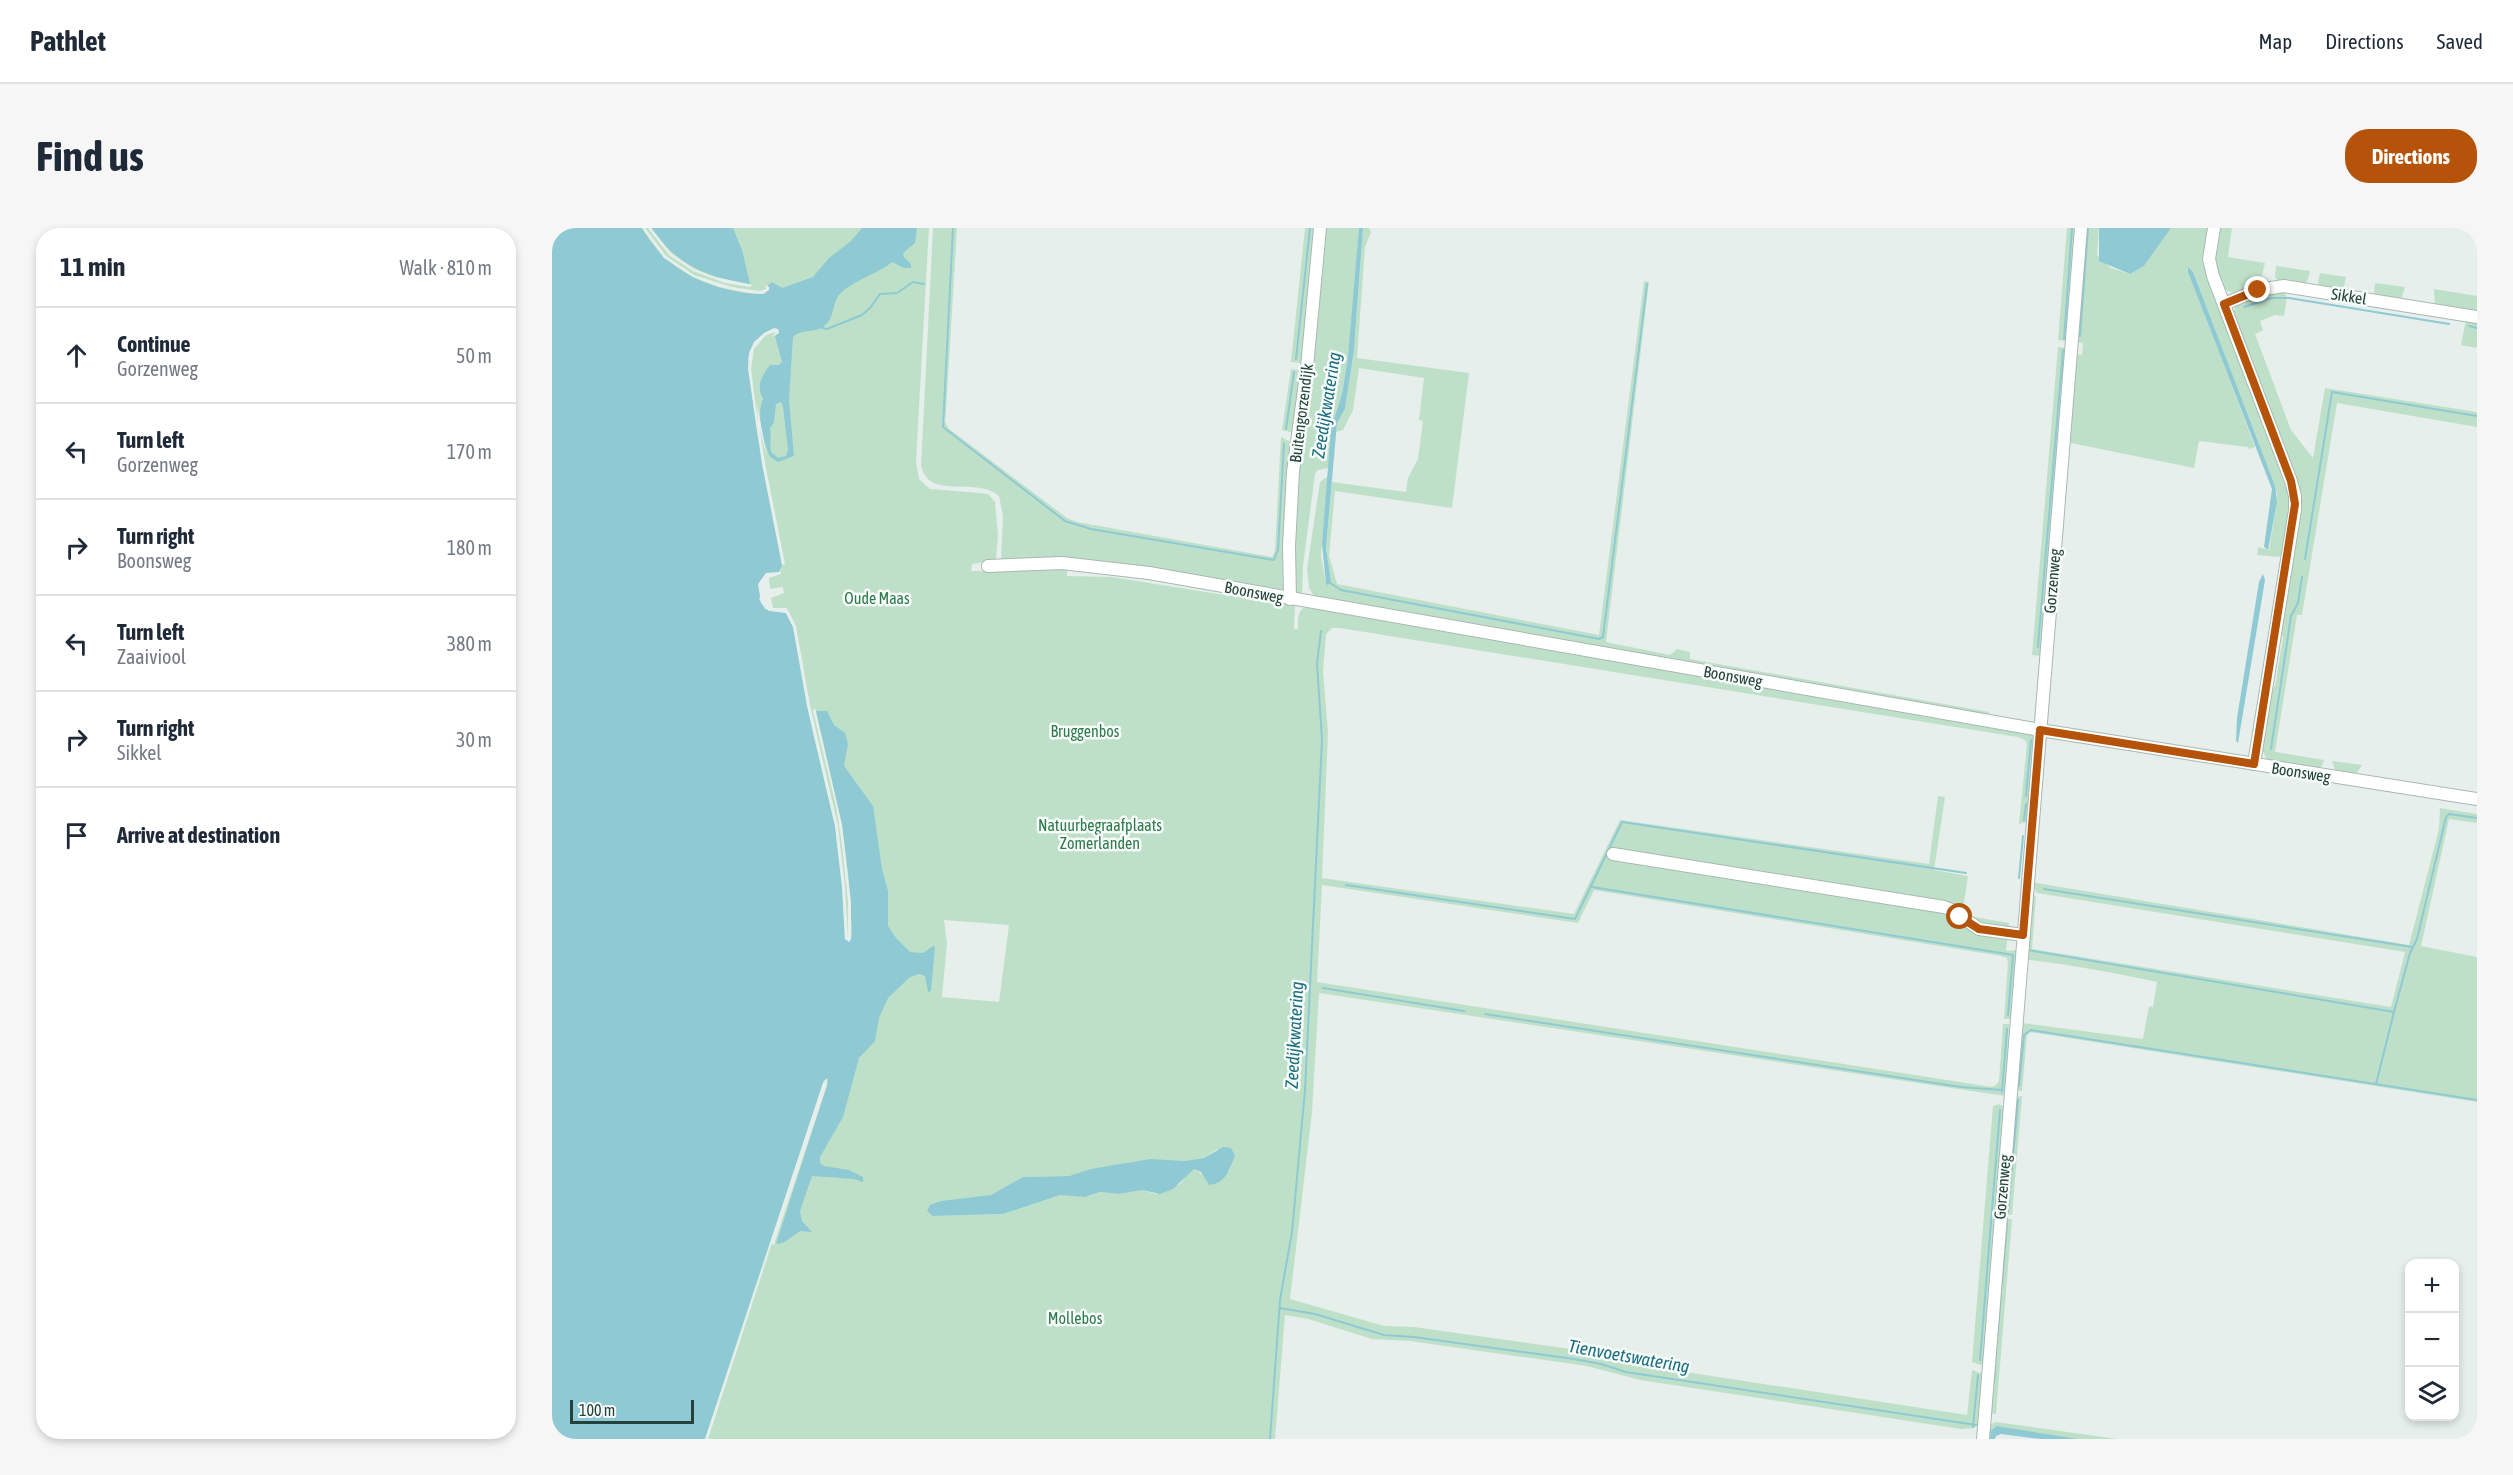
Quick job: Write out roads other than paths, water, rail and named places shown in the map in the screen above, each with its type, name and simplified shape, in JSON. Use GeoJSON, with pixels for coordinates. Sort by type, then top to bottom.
{"type":"FeatureCollection","features":[{"type":"Feature","properties":{"kind":"street","name":"Buitengorzendijk"},"geometry":{"type":"LineString","coordinates":[[1290,599],[1289,546],[1293,472],[1308,359],[1320,228]]}},
{"type":"Feature","properties":{"kind":"street","name":"Gorzenweg"},"geometry":{"type":"LineString","coordinates":[[1983,1439],[2082,228]]}},
{"type":"Feature","properties":{"kind":"street"},"geometry":{"type":"LineString","coordinates":[[2214,228],[2210,264],[2291,481],[2295,500],[2254,764]]}},
{"type":"Feature","properties":{"kind":"street","name":"Sikkel"},"geometry":{"type":"LineString","coordinates":[[2224,304],[2258,290],[2284,286],[2477,316]]}},
{"type":"Feature","properties":{"kind":"street","name":"Boonsweg"},"geometry":{"type":"LineString","coordinates":[[988,566],[1048,563],[1169,576],[2040,730],[2477,799]]}},
{"type":"Feature","properties":{"kind":"street"},"geometry":{"type":"LineString","coordinates":[[1613,854],[1944,907],[1979,929],[2023,935]]}},
{"type":"Feature","properties":{"kind":"water"},"geometry":{"type":"Polygon","coordinates":[[[552,228],[642,228],[659,252],[693,277],[720,287],[758,294],[766,293],[768,285],[772,282],[782,288],[813,277],[829,258],[851,241],[862,228],[917,228],[915,243],[903,253],[911,264],[911,268],[904,268],[892,262],[854,283],[837,298],[827,324],[793,337],[789,400],[794,456],[778,462],[770,457],[761,428],[760,413],[763,399],[760,382],[770,365],[779,365],[782,362],[775,336],[779,333],[778,329],[758,339],[748,360],[756,426],[782,565],[779,572],[766,573],[758,584],[761,603],[769,611],[786,613],[793,627],[813,733],[835,826],[845,940],[851,939],[852,932],[842,825],[816,711],[827,711],[834,725],[845,733],[848,744],[844,766],[873,806],[882,869],[888,891],[888,926],[910,952],[923,953],[935,947],[931,991],[928,992],[925,976],[919,974],[910,977],[888,998],[879,1018],[875,1041],[859,1058],[843,1117],[820,1157],[820,1163],[824,1166],[849,1170],[863,1177],[863,1182],[854,1179],[812,1176],[800,1211],[802,1221],[812,1232],[800,1231],[783,1243],[776,1244],[827,1085],[828,1079],[824,1080],[705,1439],[552,1439],[552,228]],[[781,402],[776,404],[774,422],[770,428],[771,452],[778,458],[786,456],[788,450],[781,402]]]}},
{"type":"Feature","properties":{"kind":"water"},"geometry":{"type":"Polygon","coordinates":[[[651,228],[733,228],[742,250],[750,284],[720,278],[694,267],[670,251],[651,228]]]}},
{"type":"Feature","properties":{"kind":"water"},"geometry":{"type":"Polygon","coordinates":[[[1359,228],[1363,228],[1354,349],[1345,409],[1337,423],[1326,548],[1331,581],[1328,585],[1326,584],[1322,544],[1331,429],[1342,394],[1348,356],[1359,228]]]}},
{"type":"Feature","properties":{"kind":"water"},"geometry":{"type":"Polygon","coordinates":[[[2099,228],[2171,228],[2144,266],[2130,274],[2099,261],[2099,228]]]}},
{"type":"Feature","properties":{"kind":"water"},"geometry":{"type":"Polygon","coordinates":[[[2188,267],[2193,272],[2275,486],[2277,502],[2268,550],[2264,547],[2272,489],[2188,267]]]}},
{"type":"Feature","properties":{"kind":"water"},"geometry":{"type":"Polygon","coordinates":[[[2263,574],[2265,580],[2238,743],[2236,741],[2237,718],[2259,582],[2263,574]]]}},
{"type":"Feature","properties":{"kind":"water"},"geometry":{"type":"Polygon","coordinates":[[[1223,1147],[1231,1148],[1235,1156],[1224,1178],[1215,1184],[1209,1185],[1201,1172],[1194,1169],[1173,1189],[1160,1194],[1142,1190],[1119,1194],[1100,1192],[1085,1197],[1060,1195],[1003,1214],[933,1216],[927,1211],[930,1205],[941,1201],[991,1195],[1023,1177],[1069,1176],[1091,1169],[1150,1159],[1184,1161],[1204,1158],[1223,1147]]]}},
{"type":"Feature","properties":{"kind":"water"},"geometry":{"type":"Polygon","coordinates":[[[1996,1426],[2078,1439],[2041,1439],[2001,1434],[1995,1439],[1990,1439],[1991,1431],[1996,1426]]]}},
{"type":"Feature","properties":{"kind":"waterway"},"geometry":{"type":"LineString","coordinates":[[953,228],[943,427],[1065,521],[1091,529],[1274,560],[1278,550],[1284,444]]}},
{"type":"Feature","properties":{"kind":"waterway"},"geometry":{"type":"LineString","coordinates":[[1296,359],[1310,228]]}},
{"type":"Feature","properties":{"kind":"waterway"},"geometry":{"type":"LineString","coordinates":[[2064,339],[2072,228]]}},
{"type":"Feature","properties":{"kind":"waterway"},"geometry":{"type":"LineString","coordinates":[[2080,336],[2088,228]]}},
{"type":"Feature","properties":{"kind":"waterway"},"geometry":{"type":"LineString","coordinates":[[822,328],[827,329],[862,315],[880,294],[897,293],[913,282],[924,284]]}},
{"type":"Feature","properties":{"kind":"waterway"},"geometry":{"type":"LineString","coordinates":[[1330,583],[1341,590],[1599,639],[1603,637],[1647,284]]}},
{"type":"Feature","properties":{"kind":"waterway"},"geometry":{"type":"LineString","coordinates":[[2244,307],[2271,298],[2289,298],[2449,324]]}},
{"type":"Feature","properties":{"kind":"waterway"},"geometry":{"type":"LineString","coordinates":[[2469,326],[2477,328]]}},
{"type":"Feature","properties":{"kind":"waterway"},"geometry":{"type":"LineString","coordinates":[[2038,647],[2063,350]]}},
{"type":"Feature","properties":{"kind":"waterway"},"geometry":{"type":"LineString","coordinates":[[1286,429],[1294,372]]}},
{"type":"Feature","properties":{"kind":"waterway"},"geometry":{"type":"LineString","coordinates":[[2305,559],[2332,392],[2477,416]]}},
{"type":"Feature","properties":{"kind":"waterway"},"geometry":{"type":"LineString","coordinates":[[2271,749],[2291,616],[2298,603],[2302,577]]}},
{"type":"Feature","properties":{"kind":"waterway","name":"Zeedijkwatering"},"geometry":{"type":"LineString","coordinates":[[1270,1439],[1280,1300],[1292,1232],[1305,1090],[1322,740],[1317,663],[1321,631]]}},
{"type":"Feature","properties":{"kind":"waterway"},"geometry":{"type":"LineString","coordinates":[[2026,796],[2031,740]]}},
{"type":"Feature","properties":{"kind":"waterway"},"geometry":{"type":"LineString","coordinates":[[2024,820],[2026,804]]}},
{"type":"Feature","properties":{"kind":"waterway"},"geometry":{"type":"LineString","coordinates":[[2028,950],[2394,1012],[2410,953],[2417,939],[2446,817],[2449,814],[2477,818]]}},
{"type":"Feature","properties":{"kind":"waterway"},"geometry":{"type":"LineString","coordinates":[[1346,885],[1575,919],[1622,822],[1966,873]]}},
{"type":"Feature","properties":{"kind":"waterway"},"geometry":{"type":"LineString","coordinates":[[2019,878],[2023,836]]}},
{"type":"Feature","properties":{"kind":"waterway"},"geometry":{"type":"LineString","coordinates":[[1592,887],[2013,955],[2008,1015]]}},
{"type":"Feature","properties":{"kind":"waterway"},"geometry":{"type":"LineString","coordinates":[[2044,889],[2412,947]]}},
{"type":"Feature","properties":{"kind":"waterway"},"geometry":{"type":"LineString","coordinates":[[1323,988],[1464,1011]]}},
{"type":"Feature","properties":{"kind":"waterway"},"geometry":{"type":"LineString","coordinates":[[2376,1084],[2394,1012]]}},
{"type":"Feature","properties":{"kind":"waterway"},"geometry":{"type":"LineString","coordinates":[[1485,1014],[1961,1087],[2002,1090]]}},
{"type":"Feature","properties":{"kind":"waterway"},"geometry":{"type":"LineString","coordinates":[[2002,1092],[2007,1029]]}},
{"type":"Feature","properties":{"kind":"waterway"},"geometry":{"type":"LineString","coordinates":[[2019,1086],[2024,1035],[2031,1030],[2477,1100]]}},
{"type":"Feature","properties":{"kind":"waterway"},"geometry":{"type":"LineString","coordinates":[[2008,1212],[2018,1100]]}},
{"type":"Feature","properties":{"kind":"waterway"},"geometry":{"type":"LineString","coordinates":[[1980,1360],[2000,1110]]}},
{"type":"Feature","properties":{"kind":"waterway"},"geometry":{"type":"LineString","coordinates":[[2002,1284],[2007,1223]]}},
{"type":"Feature","properties":{"kind":"waterway"},"geometry":{"type":"LineString","coordinates":[[1997,1340],[2001,1293]]}},
{"type":"Feature","properties":{"kind":"waterway","name":"Tienvoetswatering"},"geometry":{"type":"LineString","coordinates":[[1280,1308],[1315,1314],[1384,1335],[1574,1359],[1626,1372],[1976,1425]]}},
{"type":"Feature","properties":{"kind":"waterway"},"geometry":{"type":"LineString","coordinates":[[1994,1383],[1996,1351]]}},
{"type":"Feature","properties":{"kind":"waterway"},"geometry":{"type":"LineString","coordinates":[[1973,1427],[1978,1375]]}},
{"type":"Feature","properties":{"kind":"park label","name":"Oude Maas"},"geometry":{"type":"Point","coordinates":[877,598]}},
{"type":"Feature","properties":{"kind":"park label","name":"Bruggenbos"},"geometry":{"type":"Point","coordinates":[1085,731]}},
{"type":"Feature","properties":{"kind":"park label","name":"Natuurbegraafplaats Zomerlanden"},"geometry":{"type":"Point","coordinates":[1100,834]}},
{"type":"Feature","properties":{"kind":"park label","name":"Mollebos"},"geometry":{"type":"Point","coordinates":[1075,1318]}}]}
